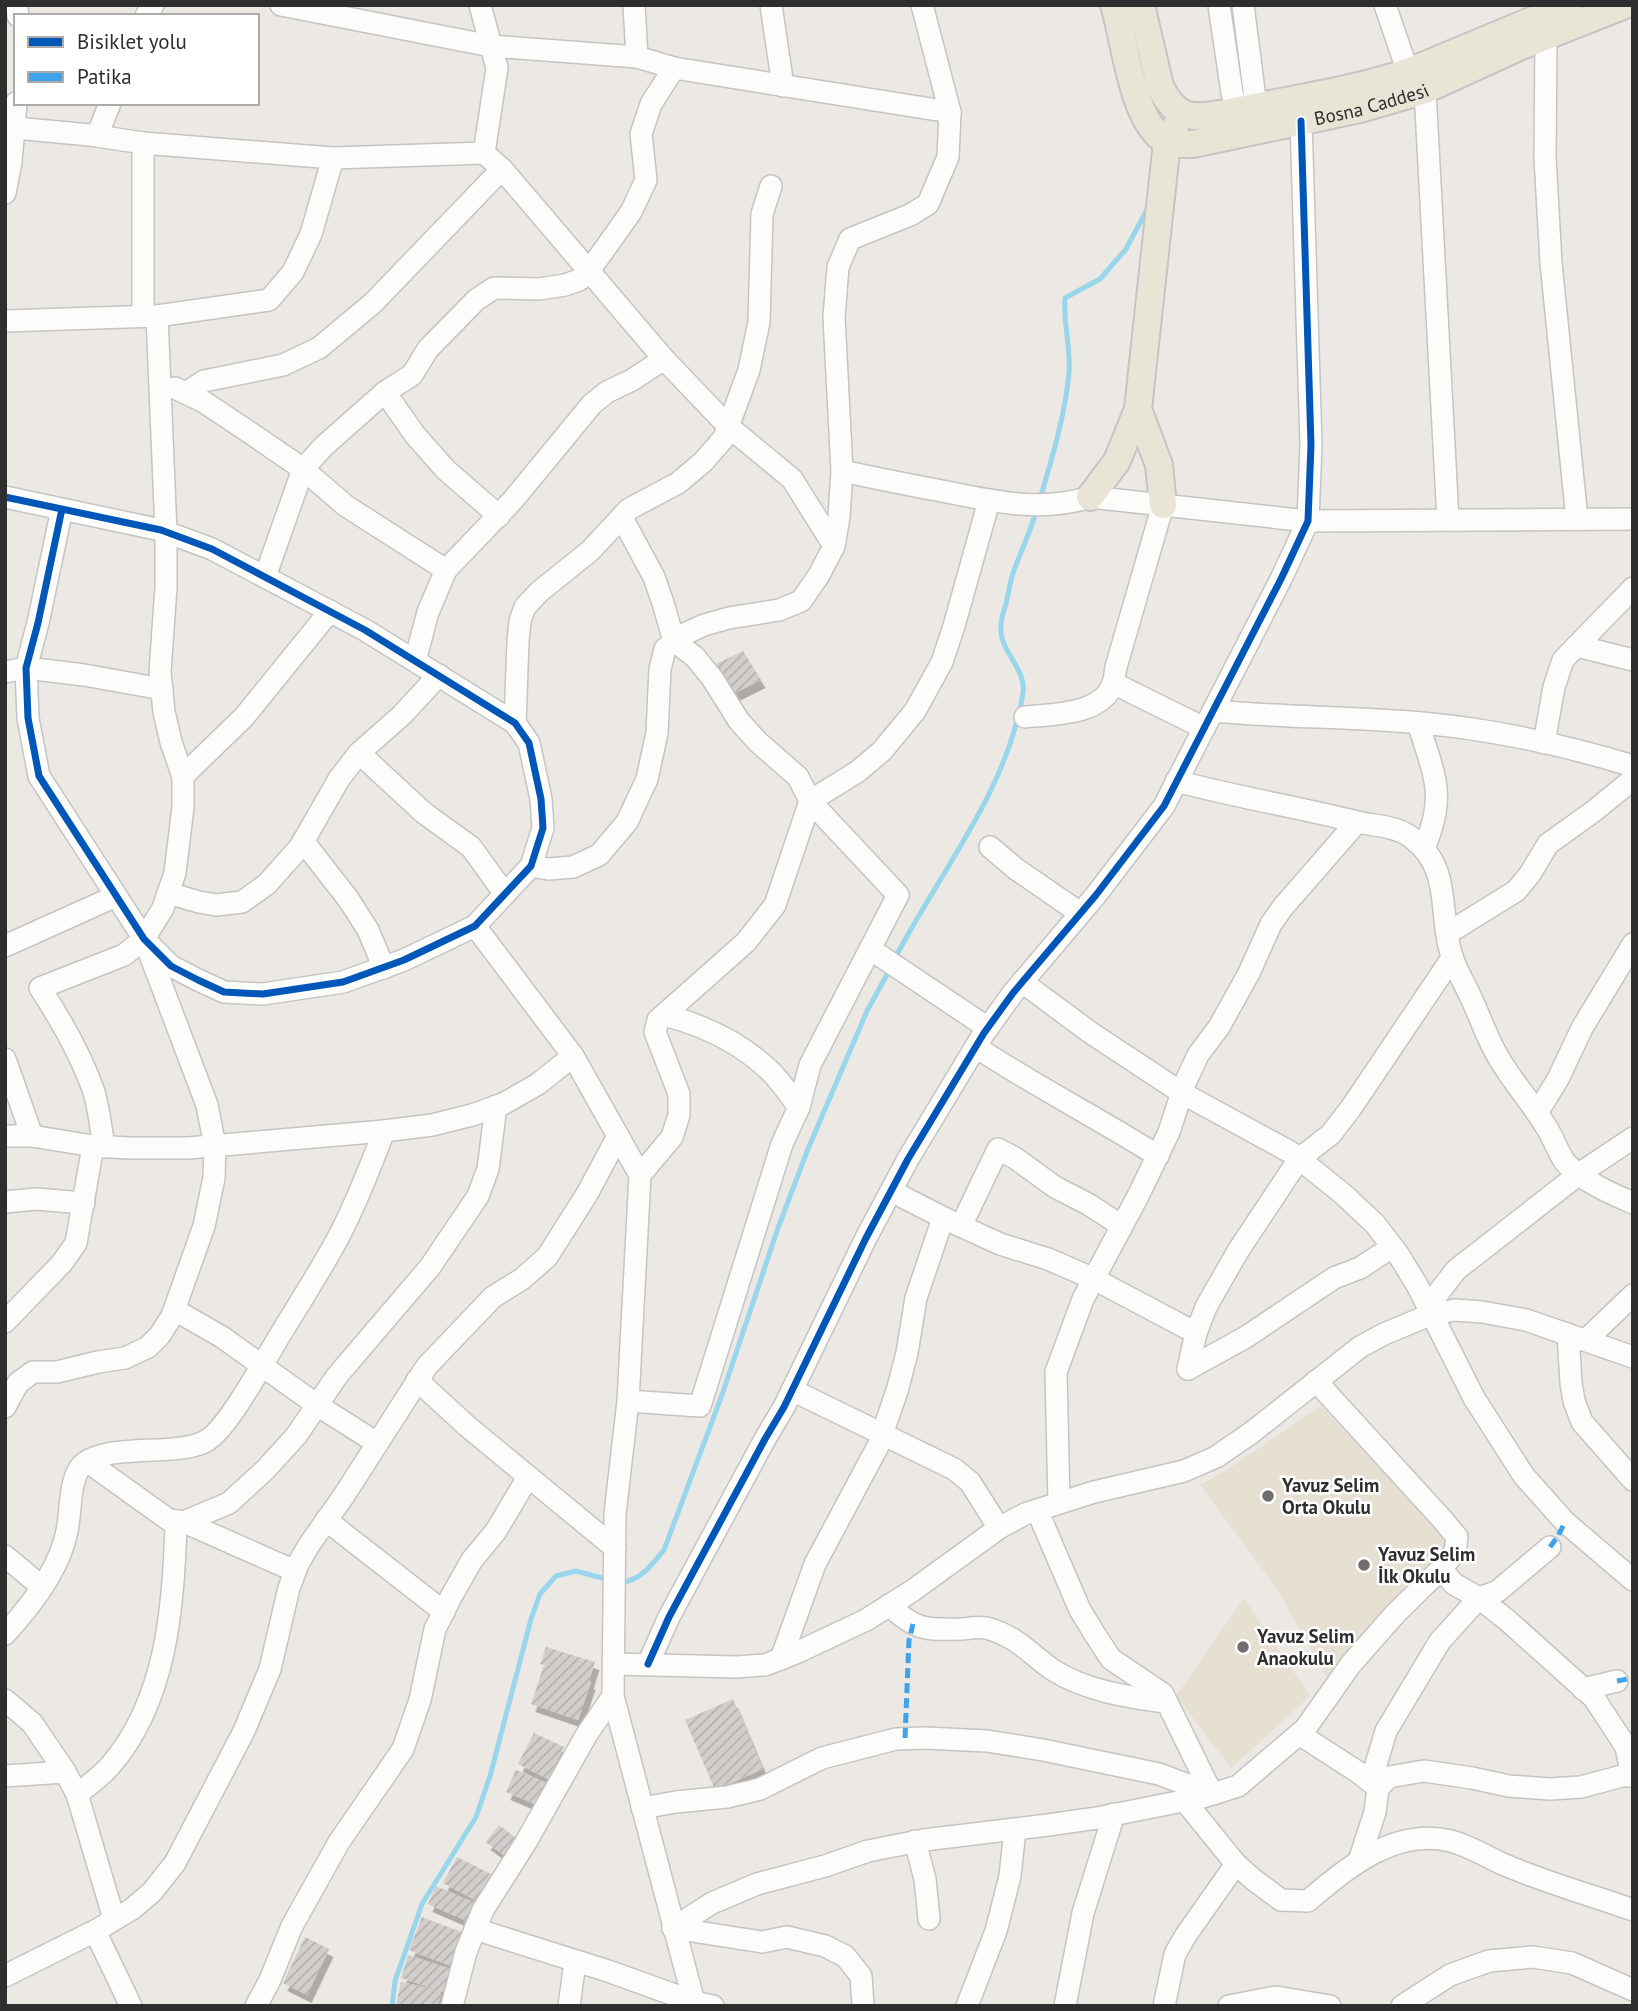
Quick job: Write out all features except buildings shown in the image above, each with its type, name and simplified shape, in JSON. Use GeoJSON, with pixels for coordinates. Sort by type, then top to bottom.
{"type":"FeatureCollection","features":[{"type":"Feature","properties":{"kind":"main road"},"geometry":{"type":"LineString","coordinates":[[1114,5],[1135,94],[1149,125],[1167,142]]}},
{"type":"Feature","properties":{"kind":"main road"},"geometry":{"type":"LineString","coordinates":[[1080,500],[1117,461],[1138,409],[1167,142],[1183,113],[1165,97],[1160,86],[1142,5]]}},
{"type":"Feature","properties":{"kind":"main road","name":"Bosna Caddesi"},"geometry":{"type":"LineString","coordinates":[[1167,142],[1192,144],[1360,109],[1569,5]]}},
{"type":"Feature","properties":{"kind":"main road","name":"Bosna Caddesi"},"geometry":{"type":"LineString","coordinates":[[1537,20],[1625,5]]}},
{"type":"Feature","properties":{"kind":"main road","name":"Bosna Caddesi"},"geometry":{"type":"LineString","coordinates":[[1183,113],[1192,116],[1206,115],[1341,90],[1417,81]]}},
{"type":"Feature","properties":{"kind":"main road"},"geometry":{"type":"LineString","coordinates":[[1138,409],[1159,464],[1163,505]]}},
{"type":"Feature","properties":{"kind":"street"},"geometry":{"type":"LineString","coordinates":[[281,5],[377,15],[491,46],[637,57],[674,68],[950,112]]}},
{"type":"Feature","properties":{"kind":"street"},"geometry":{"type":"LineString","coordinates":[[480,5],[497,68],[484,153]]}},
{"type":"Feature","properties":{"kind":"street"},"geometry":{"type":"LineString","coordinates":[[634,5],[637,57]]}},
{"type":"Feature","properties":{"kind":"street"},"geometry":{"type":"LineString","coordinates":[[771,5],[783,86]]}},
{"type":"Feature","properties":{"kind":"street"},"geometry":{"type":"LineString","coordinates":[[530,866],[548,869],[573,867],[582,863],[599,855],[627,822],[647,779],[657,733],[660,669],[665,649],[680,636],[704,625],[779,610],[801,600],[819,575],[834,546],[842,471],[834,317],[838,267],[850,239],[910,215],[928,204],[948,157],[950,112],[922,5]]}},
{"type":"Feature","properties":{"kind":"street"},"geometry":{"type":"LineString","coordinates":[[1219,5],[1232,93],[1247,108]]}},
{"type":"Feature","properties":{"kind":"street"},"geometry":{"type":"LineString","coordinates":[[1243,5],[1247,108]]}},
{"type":"Feature","properties":{"kind":"street"},"geometry":{"type":"LineString","coordinates":[[1385,5],[1417,81],[1448,520]]}},
{"type":"Feature","properties":{"kind":"street"},"geometry":{"type":"LineString","coordinates":[[1537,20],[1551,262],[1577,519]]}},
{"type":"Feature","properties":{"kind":"street"},"geometry":{"type":"LineString","coordinates":[[265,577],[303,469],[324,446],[385,393],[412,376],[428,349],[476,300],[494,288],[539,289],[565,285],[579,280],[589,271],[631,212],[646,180],[641,134],[651,104],[674,68]]}},
{"type":"Feature","properties":{"kind":"street"},"geometry":{"type":"LineString","coordinates":[[5,193],[11,162],[10,128],[16,105]]}},
{"type":"Feature","properties":{"kind":"street"},"geometry":{"type":"LineString","coordinates":[[97,136],[109,105]]}},
{"type":"Feature","properties":{"kind":"street"},"geometry":{"type":"LineString","coordinates":[[648,1664],[669,1617],[792,1390],[908,1159],[988,1028],[1164,806],[1308,521],[1311,445],[1301,121]]}},
{"type":"Feature","properties":{"kind":"street"},"geometry":{"type":"LineString","coordinates":[[10,128],[143,143],[333,158],[484,153],[502,169],[663,359],[729,427],[792,479],[834,546]]}},
{"type":"Feature","properties":{"kind":"street"},"geometry":{"type":"LineString","coordinates":[[5,1322],[62,1264],[76,1243],[99,1147],[94,1093],[56,1012],[40,988],[124,955],[144,939],[163,908],[176,873],[183,807],[183,776],[171,742],[160,672],[166,587],[166,532],[161,381],[150,316],[143,143]]}},
{"type":"Feature","properties":{"kind":"street"},"geometry":{"type":"LineString","coordinates":[[5,321],[150,316],[269,300],[293,272],[310,234],[333,158]]}},
{"type":"Feature","properties":{"kind":"street"},"geometry":{"type":"LineString","coordinates":[[186,393],[204,381],[283,365],[319,348],[373,303],[502,169]]}},
{"type":"Feature","properties":{"kind":"street"},"geometry":{"type":"LineString","coordinates":[[515,723],[518,641],[525,607],[590,551],[629,509],[678,483],[703,462],[724,439],[749,370],[759,322],[762,214],[771,187]]}},
{"type":"Feature","properties":{"kind":"street"},"geometry":{"type":"LineString","coordinates":[[415,661],[428,612],[446,570],[499,516],[592,404],[607,392],[632,380],[663,359]]}},
{"type":"Feature","properties":{"kind":"street"},"geometry":{"type":"LineString","coordinates":[[161,381],[215,410],[303,469],[346,506],[446,570]]}},
{"type":"Feature","properties":{"kind":"street"},"geometry":{"type":"LineString","coordinates":[[385,393],[415,435],[446,470],[499,516]]}},
{"type":"Feature","properties":{"kind":"street"},"geometry":{"type":"LineString","coordinates":[[842,471],[989,501],[1024,505],[1080,500],[1163,505],[1308,521],[1633,519]]}},
{"type":"Feature","properties":{"kind":"street"},"geometry":{"type":"LineString","coordinates":[[5,497],[62,509],[166,532],[212,549],[365,630],[515,723],[529,743],[541,799],[543,828],[530,866],[475,926],[404,960],[343,982],[263,994],[224,992],[171,966],[144,939],[39,776],[16,670],[38,623],[62,509]]}},
{"type":"Feature","properties":{"kind":"street"},"geometry":{"type":"LineString","coordinates":[[640,1175],[672,1137],[679,1115],[679,1094],[655,1032],[658,1020],[746,942],[775,905],[810,801],[857,772],[882,751],[915,711],[942,662],[989,501]]}},
{"type":"Feature","properties":{"kind":"street"},"geometry":{"type":"LineString","coordinates":[[1025,717],[1083,710],[1107,695],[1113,684],[1163,505]]}},
{"type":"Feature","properties":{"kind":"street"},"geometry":{"type":"LineString","coordinates":[[622,518],[654,578],[674,641],[695,657],[712,678],[739,721],[758,742],[798,777],[810,801],[898,895],[876,953],[810,1065],[799,1107],[782,1144],[700,1405],[628,1401]]}},
{"type":"Feature","properties":{"kind":"street"},"geometry":{"type":"LineString","coordinates":[[1544,743],[1554,687],[1563,660],[1633,589]]}},
{"type":"Feature","properties":{"kind":"street"},"geometry":{"type":"LineString","coordinates":[[183,776],[244,717],[330,611]]}},
{"type":"Feature","properties":{"kind":"street"},"geometry":{"type":"LineString","coordinates":[[1577,646],[1633,660]]}},
{"type":"Feature","properties":{"kind":"street"},"geometry":{"type":"LineString","coordinates":[[16,670],[84,675],[162,689]]}},
{"type":"Feature","properties":{"kind":"street"},"geometry":{"type":"LineString","coordinates":[[168,893],[216,905],[242,902],[267,884],[303,841],[339,779],[359,753],[402,715],[439,675]]}},
{"type":"Feature","properties":{"kind":"street"},"geometry":{"type":"LineString","coordinates":[[1113,684],[1208,720],[1257,715],[1418,723],[1472,729],[1544,743],[1633,766]]}},
{"type":"Feature","properties":{"kind":"street"},"geometry":{"type":"LineString","coordinates":[[1418,723],[1436,783],[1437,803],[1433,827],[1424,848]]}},
{"type":"Feature","properties":{"kind":"street"},"geometry":{"type":"LineString","coordinates":[[359,753],[424,813],[471,847],[505,894]]}},
{"type":"Feature","properties":{"kind":"street"},"geometry":{"type":"LineString","coordinates":[[1448,933],[1516,891],[1548,844],[1633,779]]}},
{"type":"Feature","properties":{"kind":"street"},"geometry":{"type":"LineString","coordinates":[[1176,781],[1220,793],[1391,827],[1410,836],[1424,848],[1439,872],[1452,958],[1485,1034],[1500,1061],[1537,1113],[1566,1162],[1579,1174],[1633,1203]]}},
{"type":"Feature","properties":{"kind":"street"},"geometry":{"type":"LineString","coordinates":[[1059,1502],[1056,1372],[1083,1299],[1158,1156],[1198,1055],[1219,1027],[1249,973],[1271,924],[1357,822]]}},
{"type":"Feature","properties":{"kind":"street"},"geometry":{"type":"LineString","coordinates":[[303,841],[349,900],[368,930],[384,968]]}},
{"type":"Feature","properties":{"kind":"street"},"geometry":{"type":"LineString","coordinates":[[990,847],[1016,869],[1080,913]]}},
{"type":"Feature","properties":{"kind":"street"},"geometry":{"type":"LineString","coordinates":[[5,946],[116,896]]}},
{"type":"Feature","properties":{"kind":"street"},"geometry":{"type":"LineString","coordinates":[[475,926],[573,1056],[640,1175],[628,1401],[615,1514],[613,1696],[673,1928],[699,2005]]}},
{"type":"Feature","properties":{"kind":"street"},"geometry":{"type":"LineString","coordinates":[[5,1407],[18,1383],[33,1372],[57,1372],[125,1358],[148,1347],[160,1335],[174,1310],[204,1226],[214,1178],[215,1146],[207,1105],[144,939]]}},
{"type":"Feature","properties":{"kind":"street"},"geometry":{"type":"LineString","coordinates":[[1537,1113],[1558,1079],[1582,1028],[1633,944]]}},
{"type":"Feature","properties":{"kind":"street"},"geometry":{"type":"LineString","coordinates":[[876,953],[988,1028]]}},
{"type":"Feature","properties":{"kind":"street"},"geometry":{"type":"LineString","coordinates":[[1392,1247],[1360,1268],[1334,1278],[1246,1337],[1188,1369],[1196,1333],[1206,1307],[1238,1251],[1299,1159],[1331,1133],[1351,1108],[1452,958]]}},
{"type":"Feature","properties":{"kind":"street"},"geometry":{"type":"LineString","coordinates":[[1022,982],[1091,1033],[1182,1093],[1299,1159],[1375,1224],[1417,1285],[1474,1398],[1524,1476],[1565,1521],[1633,1580]]}},
{"type":"Feature","properties":{"kind":"street"},"geometry":{"type":"LineString","coordinates":[[663,1014],[693,1022],[746,1051],[772,1073],[799,1107]]}},
{"type":"Feature","properties":{"kind":"street"},"geometry":{"type":"LineString","coordinates":[[976,1047],[1020,1076],[1072,1103],[1158,1156]]}},
{"type":"Feature","properties":{"kind":"street"},"geometry":{"type":"LineString","coordinates":[[5,1136],[32,1136],[99,1147],[153,1148],[215,1146],[432,1125],[496,1106],[538,1084],[573,1056]]}},
{"type":"Feature","properties":{"kind":"street"},"geometry":{"type":"LineString","coordinates":[[5,1059],[32,1136]]}},
{"type":"Feature","properties":{"kind":"street"},"geometry":{"type":"LineString","coordinates":[[180,1522],[229,1503],[243,1491],[296,1436],[344,1368],[430,1267],[478,1196],[488,1169],[496,1106]]}},
{"type":"Feature","properties":{"kind":"street"},"geometry":{"type":"LineString","coordinates":[[5,1634],[36,1597],[55,1564],[67,1532],[71,1495],[79,1467],[95,1457],[120,1452],[176,1449],[204,1443],[217,1433],[262,1366],[337,1239],[362,1189],[384,1131]]}},
{"type":"Feature","properties":{"kind":"street"},"geometry":{"type":"LineString","coordinates":[[5,1976],[95,1931],[132,1909],[152,1892],[175,1863],[244,1731],[270,1669],[289,1588],[303,1555],[426,1366],[493,1297],[522,1279],[547,1257],[587,1194],[618,1136]]}},
{"type":"Feature","properties":{"kind":"street"},"geometry":{"type":"LineString","coordinates":[[1432,1314],[1436,1296],[1455,1269],[1579,1174],[1633,1138]]}},
{"type":"Feature","properties":{"kind":"street"},"geometry":{"type":"LineString","coordinates":[[781,1659],[815,1564],[878,1446],[904,1365],[916,1298],[952,1222],[998,1149],[1055,1187],[1122,1226]]}},
{"type":"Feature","properties":{"kind":"street"},"geometry":{"type":"LineString","coordinates":[[891,1191],[1000,1244],[1048,1259],[1094,1279],[1196,1333]]}},
{"type":"Feature","properties":{"kind":"street"},"geometry":{"type":"LineString","coordinates":[[5,1202],[37,1199],[84,1203]]}},
{"type":"Feature","properties":{"kind":"street"},"geometry":{"type":"LineString","coordinates":[[1633,1295],[1577,1337],[1571,1383],[1582,1422],[1633,1480]]}},
{"type":"Feature","properties":{"kind":"street"},"geometry":{"type":"LineString","coordinates":[[174,1310],[222,1337],[317,1405],[377,1443]]}},
{"type":"Feature","properties":{"kind":"street"},"geometry":{"type":"LineString","coordinates":[[614,1664],[736,1667],[765,1665],[781,1659],[866,1620],[912,1591],[999,1528],[1037,1510],[1184,1471],[1216,1457],[1251,1433],[1360,1347],[1432,1314],[1455,1310],[1526,1320],[1633,1357]]}},
{"type":"Feature","properties":{"kind":"street"},"geometry":{"type":"LineString","coordinates":[[417,1380],[528,1477],[615,1559]]}},
{"type":"Feature","properties":{"kind":"street"},"geometry":{"type":"LineString","coordinates":[[673,1928],[712,1902],[757,1884],[825,1867],[868,1851],[915,1841],[1114,1814],[1238,1786],[1305,1729],[1351,1664],[1455,1552],[1457,1537],[1316,1381]]}},
{"type":"Feature","properties":{"kind":"street"},"geometry":{"type":"LineString","coordinates":[[792,1390],[954,1468],[970,1482],[999,1528]]}},
{"type":"Feature","properties":{"kind":"street"},"geometry":{"type":"LineString","coordinates":[[88,1462],[169,1520],[180,1522],[295,1572]]}},
{"type":"Feature","properties":{"kind":"street"},"geometry":{"type":"LineString","coordinates":[[256,2006],[292,1926],[339,1842],[403,1749],[420,1700],[435,1629],[472,1560],[496,1531],[528,1477]]}},
{"type":"Feature","properties":{"kind":"street"},"geometry":{"type":"LineString","coordinates":[[1037,1510],[1080,1610],[1111,1659],[1163,1694],[1212,1794]]}},
{"type":"Feature","properties":{"kind":"street"},"geometry":{"type":"LineString","coordinates":[[326,1520],[444,1612]]}},
{"type":"Feature","properties":{"kind":"street"},"geometry":{"type":"LineString","coordinates":[[77,1794],[110,1766],[131,1736],[150,1700],[166,1640],[180,1522]]}},
{"type":"Feature","properties":{"kind":"street"},"geometry":{"type":"LineString","coordinates":[[1359,1861],[1375,1812],[1378,1788],[1376,1768],[1386,1731],[1440,1640],[1479,1598],[1498,1591],[1550,1547]]}},
{"type":"Feature","properties":{"kind":"street"},"geometry":{"type":"LineString","coordinates":[[5,1556],[42,1587]]}},
{"type":"Feature","properties":{"kind":"street"},"geometry":{"type":"LineString","coordinates":[[1378,1788],[1389,1777],[1424,1771],[1509,1786],[1550,1789],[1581,1787],[1622,1776],[1633,1776],[1626,1746],[1594,1698],[1507,1620],[1479,1598],[1454,1584],[1441,1569]]}},
{"type":"Feature","properties":{"kind":"street"},"geometry":{"type":"LineString","coordinates":[[889,1605],[902,1618],[924,1629],[987,1628],[1020,1642],[1053,1670],[1080,1683],[1123,1697],[1167,1702]]}},
{"type":"Feature","properties":{"kind":"street"},"geometry":{"type":"LineString","coordinates":[[1583,1689],[1618,1681]]}},
{"type":"Feature","properties":{"kind":"street"},"geometry":{"type":"LineString","coordinates":[[452,2006],[466,1952],[483,1910],[526,1842],[587,1734],[613,1696]]}},
{"type":"Feature","properties":{"kind":"street"},"geometry":{"type":"LineString","coordinates":[[5,1700],[32,1723],[77,1794],[114,1919]]}},
{"type":"Feature","properties":{"kind":"street"},"geometry":{"type":"LineString","coordinates":[[1299,1734],[1378,1788]]}},
{"type":"Feature","properties":{"kind":"street"},"geometry":{"type":"LineString","coordinates":[[642,1808],[749,1792],[822,1758],[896,1739],[925,1738],[987,1741],[1043,1751],[1159,1774],[1212,1794]]}},
{"type":"Feature","properties":{"kind":"street"},"geometry":{"type":"LineString","coordinates":[[5,1776],[65,1772]]}},
{"type":"Feature","properties":{"kind":"street"},"geometry":{"type":"LineString","coordinates":[[1184,1800],[1236,1864],[1281,1900],[1308,1901],[1348,1867],[1389,1845],[1422,1838],[1449,1840],[1506,1865],[1633,1910]]}},
{"type":"Feature","properties":{"kind":"street"},"geometry":{"type":"LineString","coordinates":[[1065,2006],[1083,1913],[1114,1814]]}},
{"type":"Feature","properties":{"kind":"street"},"geometry":{"type":"LineString","coordinates":[[967,2006],[996,1931],[1010,1875],[1015,1829]]}},
{"type":"Feature","properties":{"kind":"street"},"geometry":{"type":"LineString","coordinates":[[915,1841],[925,1879],[929,1919]]}},
{"type":"Feature","properties":{"kind":"street"},"geometry":{"type":"LineString","coordinates":[[1164,2006],[1175,1954],[1236,1864]]}},
{"type":"Feature","properties":{"kind":"street"},"geometry":{"type":"LineString","coordinates":[[673,1928],[762,1942],[787,1937],[825,1946],[845,1955],[861,1976],[863,2006]]}},
{"type":"Feature","properties":{"kind":"street"},"geometry":{"type":"LineString","coordinates":[[475,1929],[608,1971],[699,2005]]}},
{"type":"Feature","properties":{"kind":"street"},"geometry":{"type":"LineString","coordinates":[[95,1931],[131,2006]]}},
{"type":"Feature","properties":{"kind":"street"},"geometry":{"type":"LineString","coordinates":[[1402,2006],[1450,1975],[1489,1961],[1533,1957],[1572,1963],[1633,1990]]}},
{"type":"Feature","properties":{"kind":"street"},"geometry":{"type":"LineString","coordinates":[[569,2006],[575,1962]]}},
{"type":"Feature","properties":{"kind":"street"},"geometry":{"type":"LineString","coordinates":[[1229,2006],[1276,1997],[1330,2006]]}},
{"type":"Feature","properties":{"kind":"shaded area"},"geometry":{"type":"Polygon","coordinates":[[[1321,1406],[1449,1542],[1327,1677],[1276,1588],[1200,1485],[1321,1406]]]}},
{"type":"Feature","properties":{"kind":"shaded area","name":"Yavuz Selim Anaokulu"},"geometry":{"type":"Polygon","coordinates":[[[1244,1598],[1310,1696],[1231,1768],[1176,1696],[1244,1598]]]}},
{"type":"Feature","properties":{"kind":"waterway"},"geometry":{"type":"LineString","coordinates":[[1231,5],[1236,47]]}},
{"type":"Feature","properties":{"kind":"waterway"},"geometry":{"type":"LineString","coordinates":[[1040,499],[1058,437],[1067,389],[1069,364],[1065,298],[1100,279],[1126,249],[1149,206]]}},
{"type":"Feature","properties":{"kind":"waterway"},"geometry":{"type":"LineString","coordinates":[[894,960],[987,798],[1015,729],[1023,684],[1004,643],[1001,622],[1013,573],[1037,508]]}},
{"type":"Feature","properties":{"kind":"waterway"},"geometry":{"type":"LineString","coordinates":[[619,1583],[639,1576],[664,1550],[722,1395],[778,1228],[808,1149],[867,1011],[890,969]]}},
{"type":"Feature","properties":{"kind":"waterway"},"geometry":{"type":"LineString","coordinates":[[392,2006],[395,1981],[422,1904],[476,1817],[490,1776],[540,1594],[556,1576],[576,1571],[609,1580]]}},
{"type":"Feature","properties":{"kind":"marked path"},"geometry":{"type":"LineString","coordinates":[[1550,1547],[1565,1522]]}},
{"type":"Feature","properties":{"kind":"marked path"},"geometry":{"type":"LineString","coordinates":[[905,1738],[909,1640],[913,1624]]}},
{"type":"Feature","properties":{"kind":"marked path"},"geometry":{"type":"LineString","coordinates":[[1617,1681],[1633,1678]]}},
{"type":"Feature","properties":{"kind":"cycle path"},"geometry":{"type":"LineString","coordinates":[[648,1664],[669,1617],[784,1407],[866,1238],[908,1159],[984,1033],[1013,993],[1096,895],[1164,806],[1308,521],[1311,445],[1301,121]]}},
{"type":"Feature","properties":{"kind":"cycle path"},"geometry":{"type":"LineString","coordinates":[[5,497],[161,530],[212,549],[365,630],[515,723],[529,743],[541,799],[543,828],[531,866],[475,926],[404,960],[343,982],[263,994],[224,992],[171,966],[144,939],[39,776],[28,718],[26,668],[38,623],[62,509]]}},
{"type":"Feature","properties":{"kind":"place","name":"Yavuz Selim Orta Okulu"},"geometry":{"type":"Point","coordinates":[1268,1496]}},
{"type":"Feature","properties":{"kind":"place","name":"Yavuz Selim İlk Okulu"},"geometry":{"type":"Point","coordinates":[1364,1565]}},
{"type":"Feature","properties":{"kind":"place","name":"Yavuz Selim Anaokulu"},"geometry":{"type":"Point","coordinates":[1243,1647]}}]}
